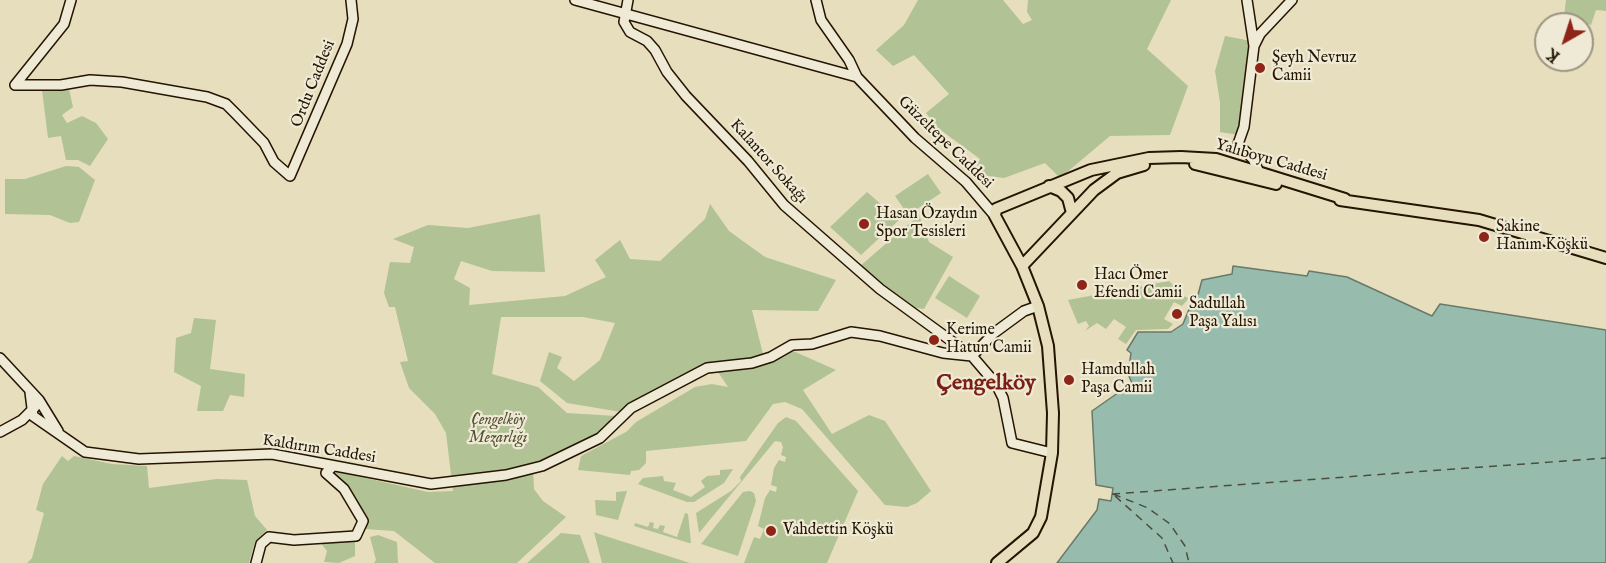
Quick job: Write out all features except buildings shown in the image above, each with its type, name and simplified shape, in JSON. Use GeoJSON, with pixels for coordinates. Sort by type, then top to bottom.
{"type":"FeatureCollection","features":[{"type":"Feature","properties":{"kind":"main road","name":"Yalıboyu Caddesi"},"geometry":{"type":"LineString","coordinates":[[993,210],[1069,177],[1111,165],[1149,158],[1216,159],[1258,170],[1275,178],[1345,199],[1479,219],[1606,258]]}},
{"type":"Feature","properties":{"kind":"main road","name":"Yalıboyu Caddesi"},"geometry":{"type":"LineString","coordinates":[[1022,266],[1083,201],[1117,173],[1167,161],[1208,165],[1336,200],[1345,199]]}},
{"type":"Feature","properties":{"kind":"main road"},"geometry":{"type":"LineString","coordinates":[[1069,177],[1068,191],[1074,199],[1083,201]]}},
{"type":"Feature","properties":{"kind":"main road"},"geometry":{"type":"LineString","coordinates":[[1049,186],[1061,191],[1068,198],[1072,213]]}},
{"type":"Feature","properties":{"kind":"main road","name":"Güzeltepe Caddesi"},"geometry":{"type":"LineString","coordinates":[[993,210],[1022,266],[1038,306],[1048,346],[1052,380],[1052,453],[1041,517],[1037,527],[997,563]]}},
{"type":"Feature","properties":{"kind":"main road","name":"Yalıboyu Caddesi"},"geometry":{"type":"LineString","coordinates":[[1510,229],[1528,230],[1606,252]]}},
{"type":"Feature","properties":{"kind":"street","name":"Ordu Caddesi"},"geometry":{"type":"LineString","coordinates":[[71,0],[64,24],[15,85],[61,85],[90,80],[122,82],[207,97],[226,104],[264,143],[274,162],[290,176],[347,44],[353,19],[351,0]]}},
{"type":"Feature","properties":{"kind":"street"},"geometry":{"type":"LineString","coordinates":[[575,0],[857,77]]}},
{"type":"Feature","properties":{"kind":"street"},"geometry":{"type":"LineString","coordinates":[[628,0],[628,13]]}},
{"type":"Feature","properties":{"kind":"street"},"geometry":{"type":"LineString","coordinates":[[816,0],[821,20],[849,60],[857,77]]}},
{"type":"Feature","properties":{"kind":"street"},"geometry":{"type":"LineString","coordinates":[[1247,0],[1254,46],[1246,116],[1238,144],[1253,159],[1258,170]]}},
{"type":"Feature","properties":{"kind":"street"},"geometry":{"type":"LineString","coordinates":[[1254,46],[1260,34],[1293,0]]}},
{"type":"Feature","properties":{"kind":"street","name":"Kalantor Sokağı"},"geometry":{"type":"LineString","coordinates":[[628,13],[624,22],[630,32],[647,41],[686,96],[748,161],[784,205],[872,283],[972,356]]}},
{"type":"Feature","properties":{"kind":"street","name":"Güzeltepe Caddesi"},"geometry":{"type":"LineString","coordinates":[[857,77],[915,138],[966,182],[993,210]]}},
{"type":"Feature","properties":{"kind":"street"},"geometry":{"type":"LineString","coordinates":[[1038,306],[1024,311],[994,333],[972,356],[996,384],[1003,398],[1012,443],[1052,453]]}},
{"type":"Feature","properties":{"kind":"street","name":"Kaldırım Caddesi"},"geometry":{"type":"LineString","coordinates":[[35,415],[85,452],[139,459],[272,454],[431,484],[506,475],[542,466],[600,438],[631,408],[707,368],[752,363],[771,357],[792,345],[812,344],[850,332],[880,336],[943,354],[972,356]]}},
{"type":"Feature","properties":{"kind":"street"},"geometry":{"type":"LineString","coordinates":[[0,358],[30,392],[35,415]]}},
{"type":"Feature","properties":{"kind":"street","name":"Kaldırım Caddesi"},"geometry":{"type":"LineString","coordinates":[[30,392],[60,434]]}},
{"type":"Feature","properties":{"kind":"street"},"geometry":{"type":"LineString","coordinates":[[35,415],[37,406],[44,410]]}},
{"type":"Feature","properties":{"kind":"street"},"geometry":{"type":"LineString","coordinates":[[0,432],[35,415]]}},
{"type":"Feature","properties":{"kind":"street"},"geometry":{"type":"LineString","coordinates":[[256,563],[261,544],[269,537],[294,540],[356,536],[363,521],[344,489],[326,473],[333,466]]}},
{"type":"Feature","properties":{"kind":"green space"},"geometry":{"type":"Polygon","coordinates":[[[918,0],[1003,0],[1023,24],[1032,20],[1027,12],[1028,0],[1171,0],[1147,49],[1188,86],[1170,135],[1110,136],[1060,178],[1045,163],[1004,178],[973,174],[980,159],[938,128],[926,113],[949,94],[914,55],[893,66],[876,50],[904,25],[918,0]]]}},
{"type":"Feature","properties":{"kind":"green space"},"geometry":{"type":"Polygon","coordinates":[[[1566,0],[1606,0],[1606,11],[1596,10],[1594,16],[1594,12],[1565,12],[1566,0]]]}},
{"type":"Feature","properties":{"kind":"green space"},"geometry":{"type":"Polygon","coordinates":[[[1225,36],[1251,41],[1239,135],[1220,132],[1220,102],[1215,71],[1225,36]]]}},
{"type":"Feature","properties":{"kind":"green space"},"geometry":{"type":"Polygon","coordinates":[[[69,89],[73,107],[62,115],[67,123],[82,116],[96,123],[108,139],[90,166],[78,160],[66,160],[61,136],[48,138],[42,90],[69,89]]]}},
{"type":"Feature","properties":{"kind":"green space"},"geometry":{"type":"Polygon","coordinates":[[[66,166],[79,167],[95,180],[79,222],[70,223],[50,215],[5,214],[5,179],[25,179],[66,166]]]}},
{"type":"Feature","properties":{"kind":"green space"},"geometry":{"type":"Polygon","coordinates":[[[928,174],[941,193],[908,215],[895,196],[928,174]]]}},
{"type":"Feature","properties":{"kind":"green space","name":"Hasan Özaydın Spor Tesisleri"},"geometry":{"type":"Polygon","coordinates":[[[867,192],[899,220],[861,255],[830,227],[867,192]]]}},
{"type":"Feature","properties":{"kind":"green space","name":"Çengelköy Mezarlığı"},"geometry":{"type":"Polygon","coordinates":[[[710,204],[729,231],[765,257],[836,280],[818,311],[752,310],[764,358],[791,350],[836,370],[803,390],[832,434],[869,415],[885,421],[931,491],[917,503],[907,507],[885,505],[802,409],[785,402],[773,404],[746,441],[646,451],[646,463],[639,470],[631,471],[630,475],[578,470],[581,456],[626,432],[636,422],[695,387],[712,384],[728,387],[716,369],[621,412],[567,403],[540,381],[549,352],[562,357],[557,368],[574,381],[600,360],[615,323],[583,317],[501,317],[492,374],[538,387],[567,413],[616,416],[597,434],[557,453],[533,469],[534,489],[543,501],[566,517],[517,563],[435,563],[394,531],[365,529],[353,499],[325,469],[428,492],[453,491],[446,433],[435,414],[409,388],[400,362],[408,361],[395,307],[389,307],[384,293],[390,262],[410,263],[414,247],[393,239],[428,225],[468,228],[540,214],[545,272],[492,271],[461,261],[454,279],[470,288],[469,305],[565,296],[606,277],[595,260],[620,240],[630,259],[660,261],[705,219],[710,204]]]}},
{"type":"Feature","properties":{"kind":"green space"},"geometry":{"type":"Polygon","coordinates":[[[919,215],[929,242],[953,257],[924,309],[910,307],[859,267],[919,215]]]}},
{"type":"Feature","properties":{"kind":"green space"},"geometry":{"type":"Polygon","coordinates":[[[949,276],[980,296],[967,318],[935,298],[949,276]]]}},
{"type":"Feature","properties":{"kind":"green space"},"geometry":{"type":"Polygon","coordinates":[[[1169,281],[1175,287],[1174,293],[1189,298],[1182,306],[1174,302],[1164,319],[1173,324],[1168,329],[1136,330],[1126,344],[1118,339],[1126,327],[1114,319],[1106,329],[1097,323],[1085,331],[1089,326],[1086,321],[1078,324],[1068,300],[1169,281]]]}},
{"type":"Feature","properties":{"kind":"green space"},"geometry":{"type":"Polygon","coordinates":[[[194,318],[216,320],[210,369],[245,374],[244,397],[230,395],[223,411],[197,411],[201,386],[174,372],[176,338],[191,333],[194,318]]]}},
{"type":"Feature","properties":{"kind":"green space"},"geometry":{"type":"Polygon","coordinates":[[[786,417],[796,421],[858,491],[827,563],[744,563],[754,537],[760,539],[764,529],[758,526],[765,498],[770,490],[776,492],[777,487],[771,485],[774,468],[779,460],[785,462],[786,457],[781,455],[783,447],[781,442],[775,441],[699,533],[696,513],[731,491],[741,481],[740,477],[778,423],[786,417]]]}},
{"type":"Feature","properties":{"kind":"green space"},"geometry":{"type":"Polygon","coordinates":[[[62,456],[68,461],[74,456],[112,464],[147,466],[149,488],[217,479],[247,480],[255,516],[267,530],[255,542],[249,563],[27,563],[32,558],[44,513],[36,510],[43,484],[62,456]]]}},
{"type":"Feature","properties":{"kind":"green space"},"geometry":{"type":"Polygon","coordinates":[[[733,469],[724,483],[694,502],[687,502],[638,484],[643,478],[663,476],[664,481],[676,483],[673,490],[691,497],[705,487],[701,481],[707,476],[720,475],[720,470],[733,469]]]}},
{"type":"Feature","properties":{"kind":"green space"},"geometry":{"type":"Polygon","coordinates":[[[627,491],[618,520],[596,515],[595,500],[616,501],[616,492],[627,491]]]}},
{"type":"Feature","properties":{"kind":"green space"},"geometry":{"type":"Polygon","coordinates":[[[743,492],[754,493],[756,501],[738,556],[701,544],[743,492]]]}},
{"type":"Feature","properties":{"kind":"green space"},"geometry":{"type":"Polygon","coordinates":[[[685,513],[688,514],[691,543],[634,526],[635,523],[648,527],[650,522],[654,523],[653,528],[658,529],[660,525],[665,526],[663,532],[677,537],[685,513]]]}},
{"type":"Feature","properties":{"kind":"green space"},"geometry":{"type":"Polygon","coordinates":[[[594,532],[599,534],[690,563],[602,563],[594,532]]]}},
{"type":"Feature","properties":{"kind":"green space"},"geometry":{"type":"Polygon","coordinates":[[[561,533],[580,535],[590,563],[527,563],[561,533]]]}},
{"type":"Feature","properties":{"kind":"green space"},"geometry":{"type":"Polygon","coordinates":[[[378,535],[397,542],[398,563],[374,563],[376,560],[370,537],[378,535]]]}},
{"type":"Feature","properties":{"kind":"green space"},"geometry":{"type":"Polygon","coordinates":[[[355,539],[355,556],[339,563],[324,562],[327,551],[318,540],[338,542],[355,539]]]}},
{"type":"Feature","properties":{"kind":"shaded area"},"geometry":{"type":"Polygon","coordinates":[[[1233,266],[1307,276],[1309,271],[1347,277],[1432,316],[1440,304],[1606,330],[1606,563],[1057,563],[1097,510],[1099,499],[1111,501],[1113,488],[1096,485],[1092,411],[1132,383],[1128,374],[1131,353],[1127,350],[1138,332],[1171,332],[1183,324],[1192,302],[1196,302],[1202,280],[1232,274],[1233,266]]]}},
{"type":"Feature","properties":{"kind":"ferry route"},"geometry":{"type":"LineString","coordinates":[[1112,494],[1606,458]]}},
{"type":"Feature","properties":{"kind":"ferry route"},"geometry":{"type":"LineString","coordinates":[[1113,494],[1148,508],[1170,524],[1185,546],[1189,563]]}},
{"type":"Feature","properties":{"kind":"ferry route"},"geometry":{"type":"LineString","coordinates":[[1115,496],[1162,538],[1173,563]]}},
{"type":"Feature","properties":{"kind":"place","name":"Şeyh Nevruz Camii"},"geometry":{"type":"Point","coordinates":[1260,68]}},
{"type":"Feature","properties":{"kind":"place","name":"Hasan Özaydın Spor Tesisleri"},"geometry":{"type":"Point","coordinates":[864,224]}},
{"type":"Feature","properties":{"kind":"place","name":"Sakine Hanım Köşkü"},"geometry":{"type":"Point","coordinates":[1484,237]}},
{"type":"Feature","properties":{"kind":"place","name":"Hacı Ömer Efendi Camii"},"geometry":{"type":"Point","coordinates":[1082,285]}},
{"type":"Feature","properties":{"kind":"place","name":"Sadullah Paşa Yalısı"},"geometry":{"type":"Point","coordinates":[1177,314]}},
{"type":"Feature","properties":{"kind":"place","name":"Kerime Hatun Camii"},"geometry":{"type":"Point","coordinates":[934,340]}},
{"type":"Feature","properties":{"kind":"place","name":"Hamdullah Paşa Camii"},"geometry":{"type":"Point","coordinates":[1069,380]}},
{"type":"Feature","properties":{"kind":"place","name":"Vahdettin Köşkü"},"geometry":{"type":"Point","coordinates":[771,531]}},
{"type":"Feature","properties":{"kind":"district","name":"Çengelköy"},"geometry":{"type":"Point","coordinates":[986,384]}}]}
